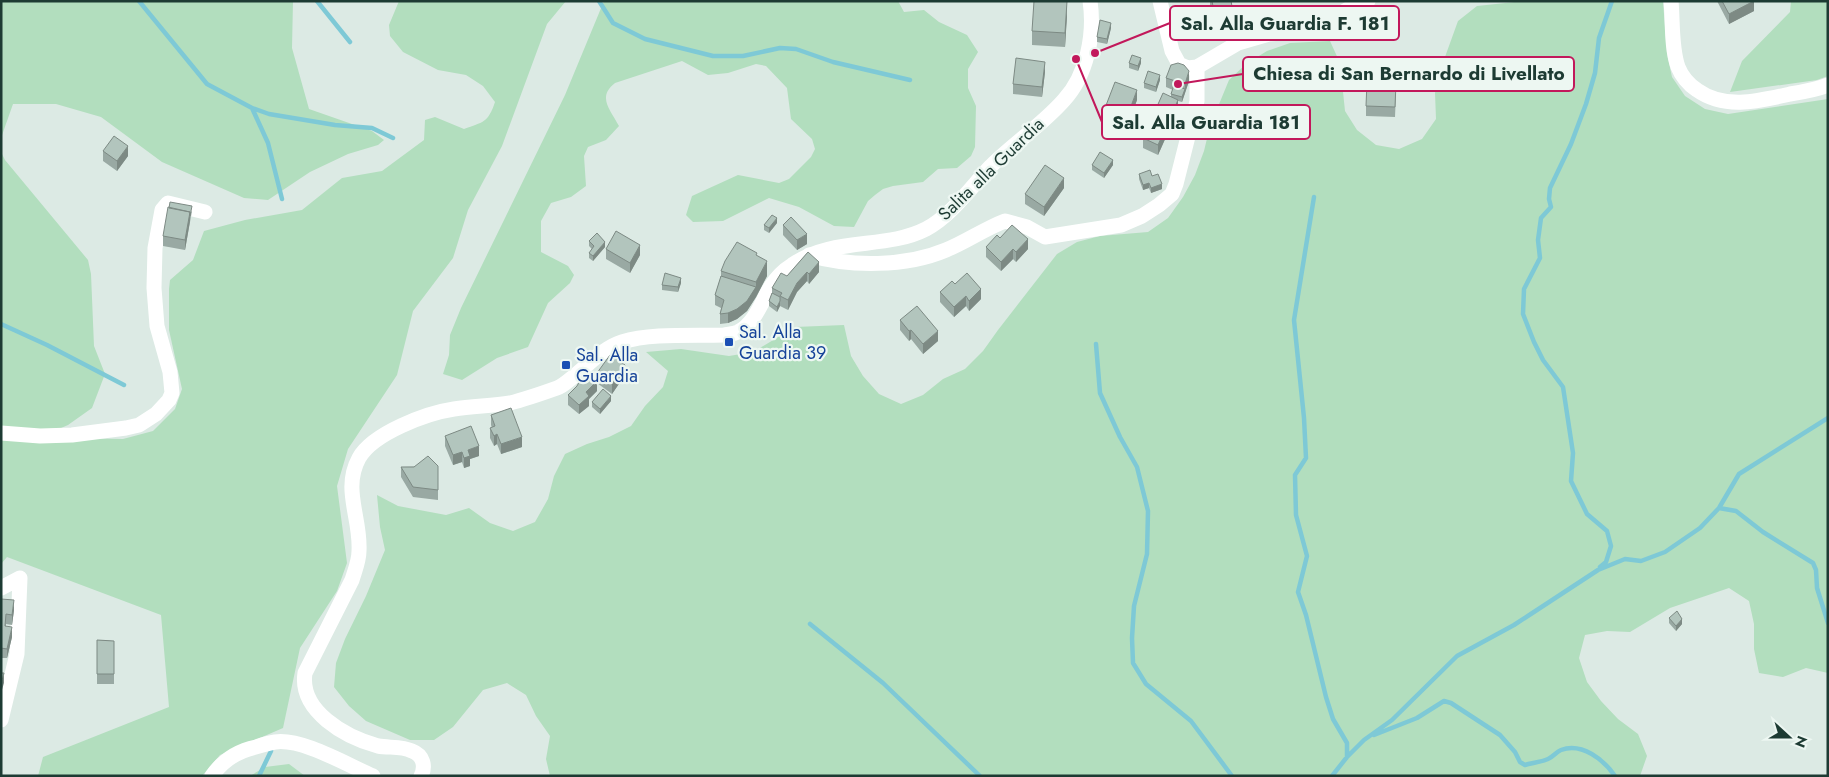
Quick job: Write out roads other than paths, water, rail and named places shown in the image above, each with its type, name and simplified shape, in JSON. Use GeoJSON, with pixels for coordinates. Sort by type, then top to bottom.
{"type":"FeatureCollection","features":[{"type":"Feature","properties":{"kind":"street","name":"Salita alla Guardia"},"geometry":{"type":"LineString","coordinates":[[421,776],[425,767],[423,760],[418,754],[411,750],[379,746],[347,733],[331,723],[316,710],[308,698],[304,683],[305,673],[358,565],[360,550],[358,527],[351,497],[351,481],[360,456],[377,439],[391,430],[417,420],[452,409],[510,402],[560,387],[602,353],[620,343],[639,338],[724,335],[737,332],[747,326],[754,317],[772,285],[782,273],[809,255],[830,248],[908,236],[926,229],[944,216],[992,165],[1065,100],[1086,60],[1093,19],[1090,1]]}},
{"type":"Feature","properties":{"kind":"street"},"geometry":{"type":"LineString","coordinates":[[1160,1],[1172,51],[1178,64],[1188,68],[1198,67],[1238,43],[1269,34],[1307,31],[1322,25],[1353,6],[1368,1]]}},
{"type":"Feature","properties":{"kind":"street"},"geometry":{"type":"LineString","coordinates":[[1671,1],[1674,48],[1678,66],[1684,79],[1703,95],[1728,102],[1746,102],[1828,85]]}},
{"type":"Feature","properties":{"kind":"street"},"geometry":{"type":"LineString","coordinates":[[809,255],[835,261],[885,263],[925,258],[944,251],[1005,221],[1027,227],[1045,238],[1121,225],[1142,216],[1159,206],[1172,194],[1176,184],[1196,101],[1198,67]]}},
{"type":"Feature","properties":{"kind":"street"},"geometry":{"type":"LineString","coordinates":[[1,433],[40,436],[126,428],[139,425],[156,414],[172,393],[170,372],[157,326],[155,307],[155,248],[162,210],[168,203],[205,212]]}},
{"type":"Feature","properties":{"kind":"street"},"geometry":{"type":"LineString","coordinates":[[1,588],[18,578],[21,581],[17,654],[2,712]]}},
{"type":"Feature","properties":{"kind":"street"},"geometry":{"type":"LineString","coordinates":[[212,776],[221,764],[233,755],[275,742],[300,745],[373,776]]}},
{"type":"Feature","properties":{"kind":"waterway"},"geometry":{"type":"LineString","coordinates":[[139,1],[207,84],[252,108],[269,114],[335,125],[372,128],[393,138]]}},
{"type":"Feature","properties":{"kind":"waterway"},"geometry":{"type":"LineString","coordinates":[[317,1],[350,42]]}},
{"type":"Feature","properties":{"kind":"waterway"},"geometry":{"type":"LineString","coordinates":[[599,1],[613,23],[645,39],[713,56],[743,56],[780,48],[796,49],[833,62],[910,80]]}},
{"type":"Feature","properties":{"kind":"waterway"},"geometry":{"type":"LineString","coordinates":[[1600,567],[1606,562],[1611,546],[1607,531],[1587,514],[1571,481],[1573,453],[1563,387],[1543,360],[1523,314],[1524,289],[1540,258],[1538,240],[1541,218],[1551,207],[1549,199],[1550,188],[1571,144],[1586,104],[1595,73],[1599,38],[1612,1]]}},
{"type":"Feature","properties":{"kind":"waterway"},"geometry":{"type":"LineString","coordinates":[[252,108],[268,143],[282,199]]}},
{"type":"Feature","properties":{"kind":"waterway"},"geometry":{"type":"LineString","coordinates":[[1314,197],[1294,320],[1306,458],[1295,475],[1296,515],[1307,556],[1298,592],[1306,615],[1333,719],[1347,743],[1347,757]]}},
{"type":"Feature","properties":{"kind":"waterway"},"geometry":{"type":"LineString","coordinates":[[1,324],[47,345],[124,385]]}},
{"type":"Feature","properties":{"kind":"waterway"},"geometry":{"type":"LineString","coordinates":[[1096,344],[1100,393],[1120,437],[1137,467],[1148,511],[1147,554],[1134,606],[1133,663],[1146,684],[1191,721],[1232,776]]}},
{"type":"Feature","properties":{"kind":"waterway"},"geometry":{"type":"LineString","coordinates":[[1332,776],[1364,740],[1392,720],[1457,656],[1514,625],[1598,570],[1625,559],[1641,561],[1665,552],[1700,528],[1719,508],[1739,474],[1828,418]]}},
{"type":"Feature","properties":{"kind":"waterway"},"geometry":{"type":"LineString","coordinates":[[1719,508],[1736,511],[1763,532],[1813,563],[1816,570],[1817,588],[1828,623]]}},
{"type":"Feature","properties":{"kind":"waterway"},"geometry":{"type":"LineString","coordinates":[[810,624],[883,683],[980,776]]}},
{"type":"Feature","properties":{"kind":"waterway"},"geometry":{"type":"LineString","coordinates":[[1374,735],[1417,718],[1444,701],[1451,703],[1500,735],[1515,752],[1520,762],[1525,765],[1548,759],[1561,750],[1577,748],[1599,759],[1615,776]]}},
{"type":"Feature","properties":{"kind":"waterway"},"geometry":{"type":"LineString","coordinates":[[259,776],[271,751]]}},
{"type":"Feature","properties":{"kind":"place","name":"Sal. Alla Guardia F. 181"},"geometry":{"type":"Point","coordinates":[1095,53]}},
{"type":"Feature","properties":{"kind":"place","name":"Sal. Alla Guardia 181"},"geometry":{"type":"Point","coordinates":[1076,59]}},
{"type":"Feature","properties":{"kind":"place","name":"Chiesa di San Bernardo di Livellato"},"geometry":{"type":"Point","coordinates":[1178,84]}},
{"type":"Feature","properties":{"kind":"place","name":"Sal. Alla Guardia 39"},"geometry":{"type":"Point","coordinates":[729,342]}},
{"type":"Feature","properties":{"kind":"place","name":"Sal. Alla Guardia"},"geometry":{"type":"Point","coordinates":[566,365]}}]}
